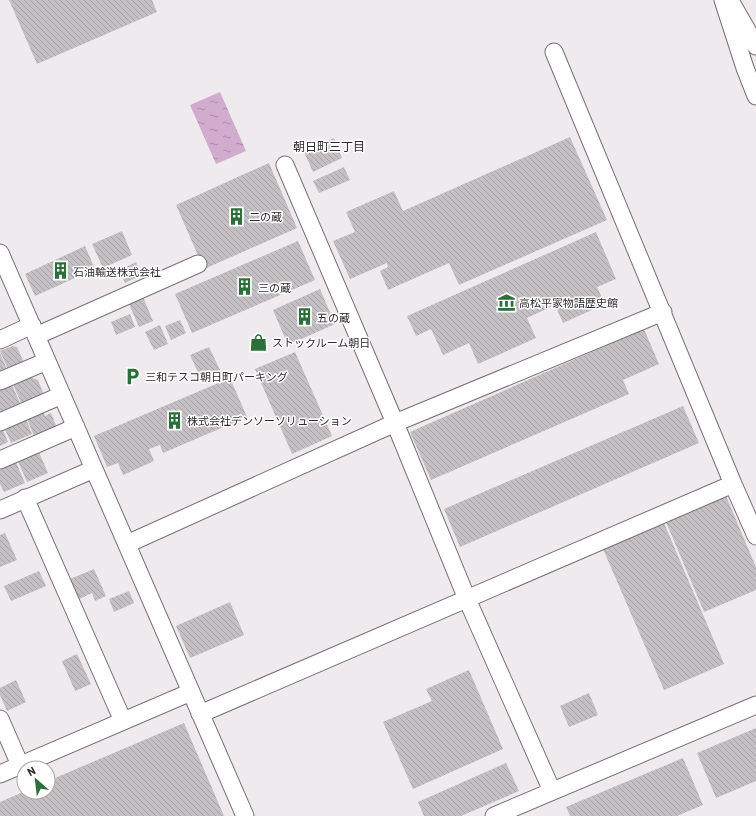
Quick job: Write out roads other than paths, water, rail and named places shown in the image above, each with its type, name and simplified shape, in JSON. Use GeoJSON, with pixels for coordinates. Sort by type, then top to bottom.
{"type":"FeatureCollection","features":[{"type":"Feature","properties":{"kind":"street"},"geometry":{"type":"LineString","coordinates":[[723,0],[745,68],[756,96]]}},
{"type":"Feature","properties":{"kind":"street"},"geometry":{"type":"LineString","coordinates":[[730,0],[756,46]]}},
{"type":"Feature","properties":{"kind":"street"},"geometry":{"type":"LineString","coordinates":[[554,52],[756,536]]}},
{"type":"Feature","properties":{"kind":"street"},"geometry":{"type":"LineString","coordinates":[[285,165],[395,423],[467,599],[552,791]]}},
{"type":"Feature","properties":{"kind":"street"},"geometry":{"type":"LineString","coordinates":[[0,253],[245,816]]}},
{"type":"Feature","properties":{"kind":"street"},"geometry":{"type":"LineString","coordinates":[[0,340],[34,330],[198,264]]}},
{"type":"Feature","properties":{"kind":"street"},"geometry":{"type":"LineString","coordinates":[[127,544],[395,423],[663,312]]}},
{"type":"Feature","properties":{"kind":"street"},"geometry":{"type":"LineString","coordinates":[[0,381],[47,361]]}},
{"type":"Feature","properties":{"kind":"street"},"geometry":{"type":"LineString","coordinates":[[0,422],[62,395]]}},
{"type":"Feature","properties":{"kind":"street"},"geometry":{"type":"LineString","coordinates":[[0,460],[76,427]]}},
{"type":"Feature","properties":{"kind":"street"},"geometry":{"type":"LineString","coordinates":[[0,510],[94,469]]}},
{"type":"Feature","properties":{"kind":"street"},"geometry":{"type":"LineString","coordinates":[[200,714],[733,484]]}},
{"type":"Feature","properties":{"kind":"street"},"geometry":{"type":"LineString","coordinates":[[25,498],[123,721]]}},
{"type":"Feature","properties":{"kind":"street"},"geometry":{"type":"LineString","coordinates":[[32,760],[191,692]]}},
{"type":"Feature","properties":{"kind":"street"},"geometry":{"type":"LineString","coordinates":[[494,816],[756,705]]}},
{"type":"Feature","properties":{"kind":"street"},"geometry":{"type":"LineString","coordinates":[[0,719],[18,760]]}},
{"type":"Feature","properties":{"kind":"street"},"geometry":{"type":"LineString","coordinates":[[0,774],[16,767]]}},
{"type":"Feature","properties":{"kind":"water"},"geometry":{"type":"Polygon","coordinates":[[[220,92],[246,151],[216,164],[190,105],[220,92]]]}},
{"type":"Feature","properties":{"kind":"place","name":"二の蔵"},"geometry":{"type":"Point","coordinates":[236,216]}},
{"type":"Feature","properties":{"kind":"place","name":"石油輸送株式会社"},"geometry":{"type":"Point","coordinates":[60,271]}},
{"type":"Feature","properties":{"kind":"place","name":"三の蔵"},"geometry":{"type":"Point","coordinates":[245,287]}},
{"type":"Feature","properties":{"kind":"place","name":"高松平家物語歴史館"},"geometry":{"type":"Point","coordinates":[506,302]}},
{"type":"Feature","properties":{"kind":"place","name":"五の蔵"},"geometry":{"type":"Point","coordinates":[304,317]}},
{"type":"Feature","properties":{"kind":"place","name":"ストックルーム朝日"},"geometry":{"type":"Point","coordinates":[259,342]}},
{"type":"Feature","properties":{"kind":"place","name":"三和テスコ朝日町パーキング"},"geometry":{"type":"Point","coordinates":[132,376]}},
{"type":"Feature","properties":{"kind":"place","name":"株式会社デンソーソリューション"},"geometry":{"type":"Point","coordinates":[174,420]}},
{"type":"Feature","properties":{"kind":"district","name":"朝日町三丁目"},"geometry":{"type":"Point","coordinates":[329,146]}}]}
